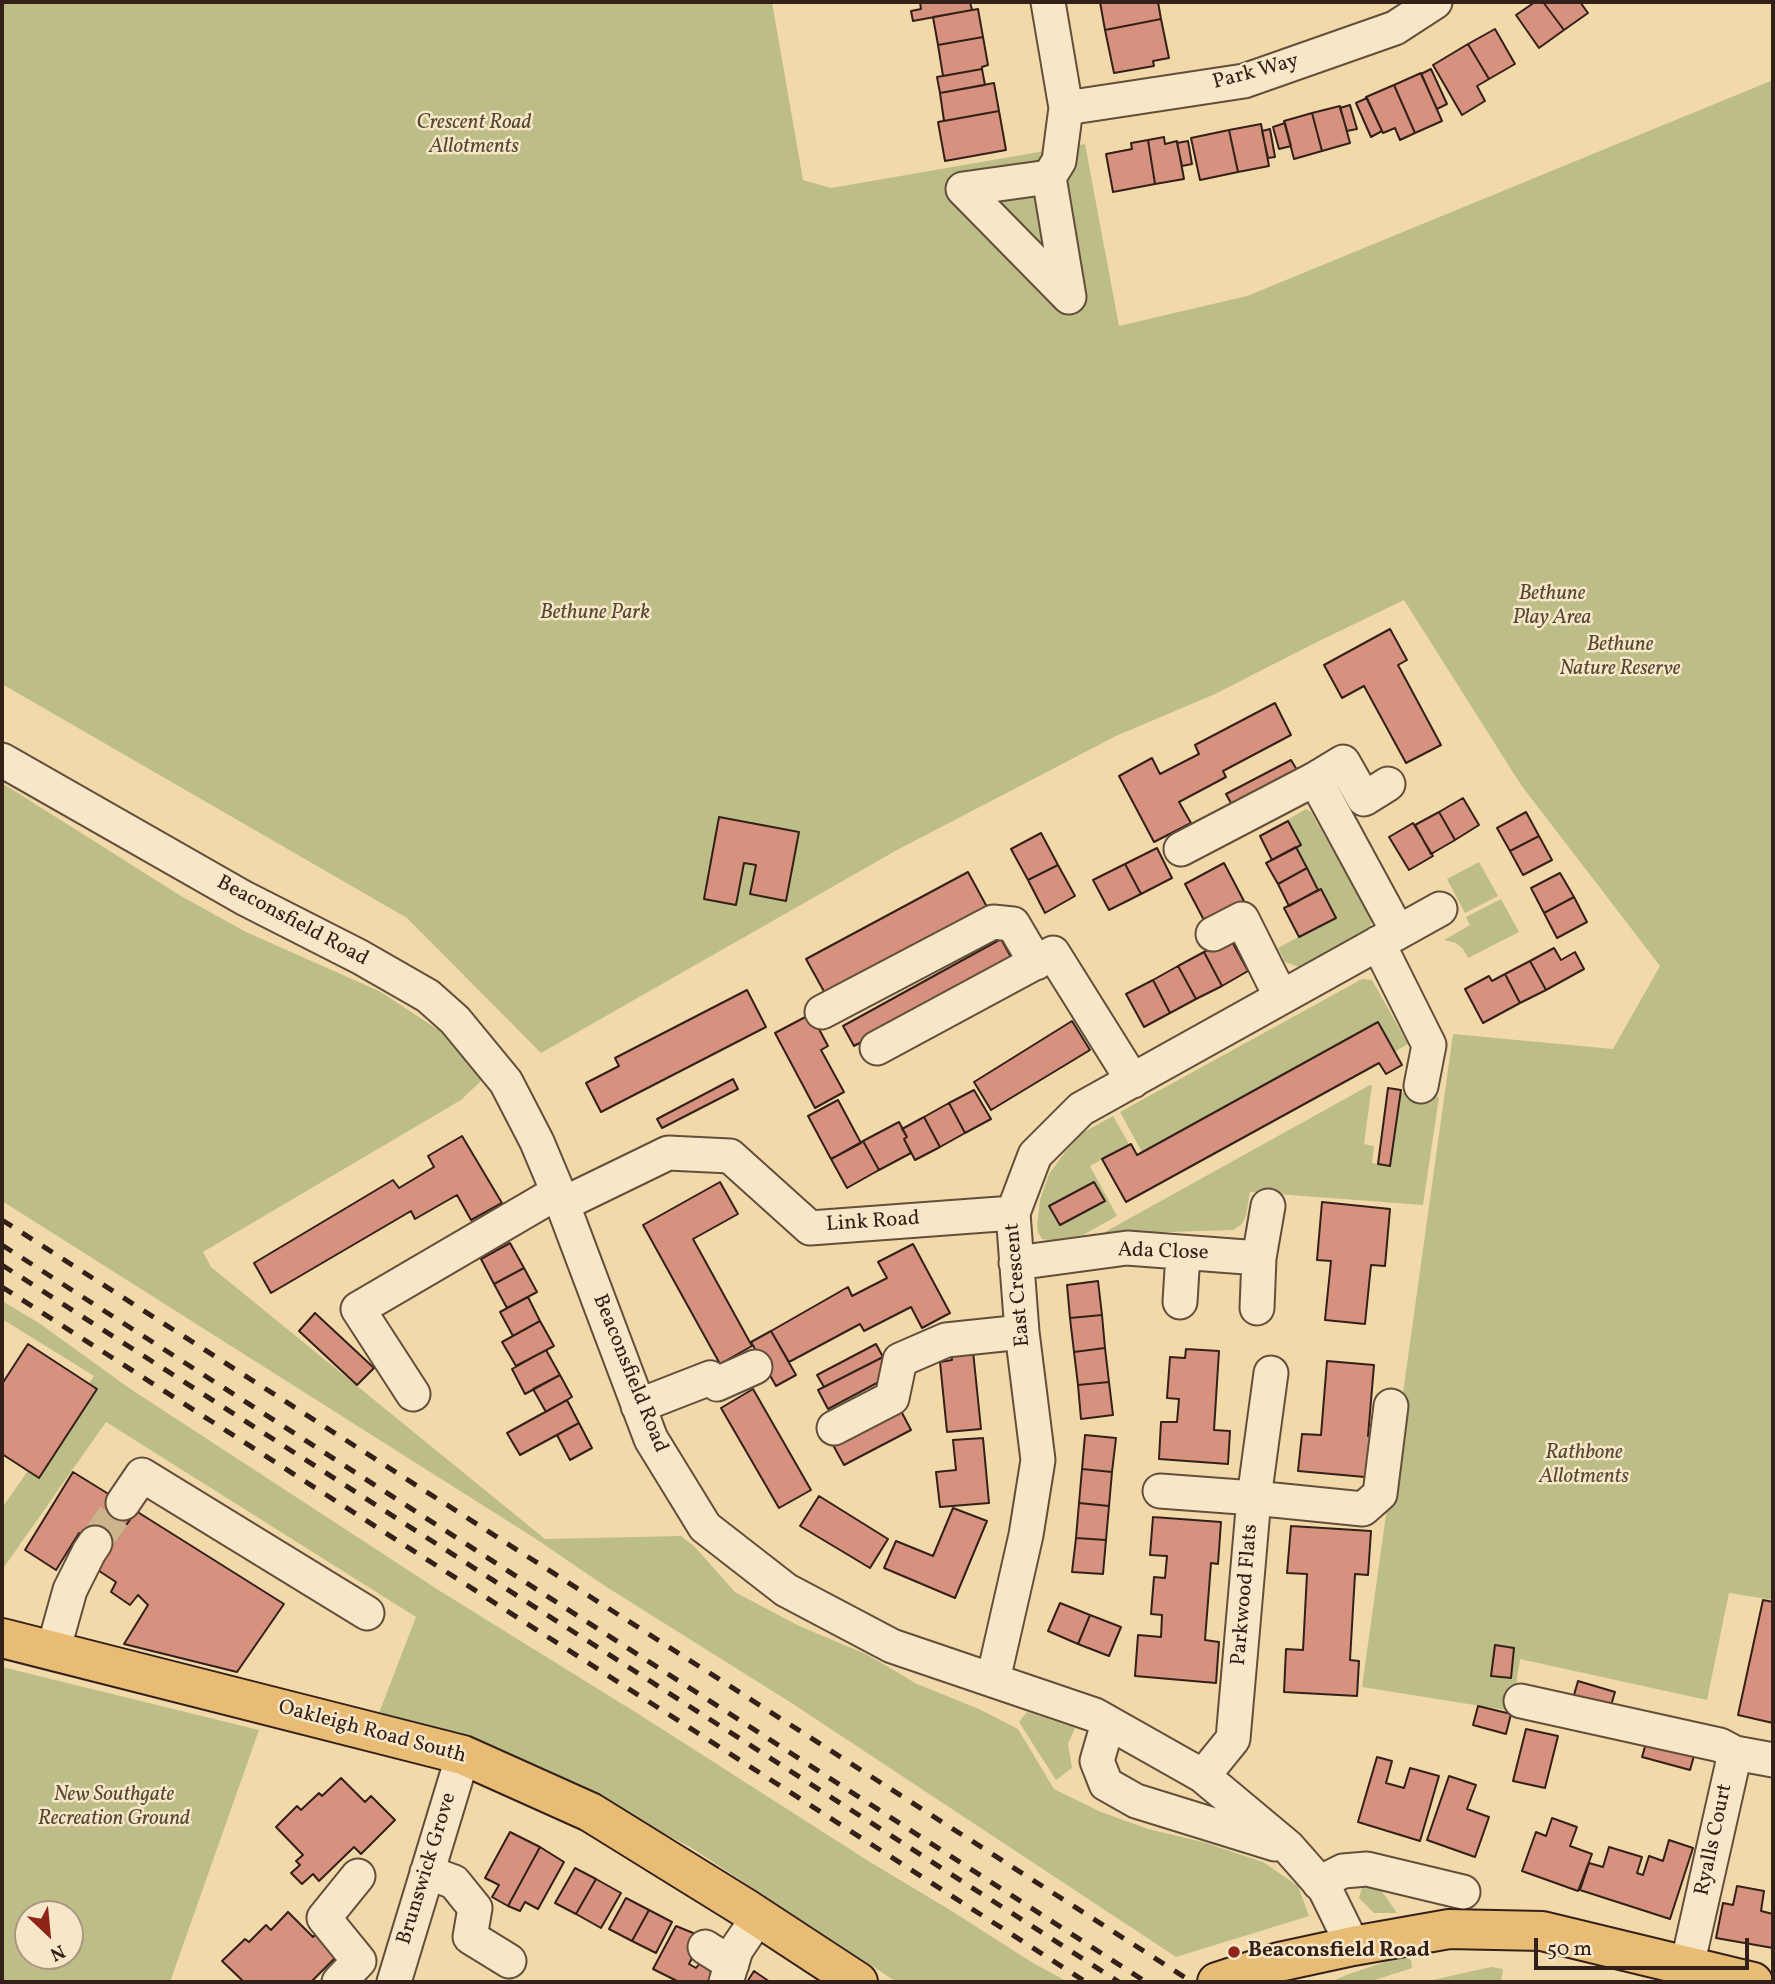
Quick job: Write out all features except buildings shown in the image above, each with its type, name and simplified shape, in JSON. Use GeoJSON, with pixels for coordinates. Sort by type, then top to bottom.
{"type":"FeatureCollection","features":[{"type":"Feature","properties":{"kind":"main road","name":"Oakleigh Road South"},"geometry":{"type":"LineString","coordinates":[[2,1638],[463,1755],[590,1812],[759,1916],[851,1981]]}},
{"type":"Feature","properties":{"kind":"main road"},"geometry":{"type":"LineString","coordinates":[[1217,1982],[1279,1962],[1449,1929],[1542,1931],[1753,1982]]}},
{"type":"Feature","properties":{"kind":"street"},"geometry":{"type":"LineString","coordinates":[[1048,2],[1066,108],[1059,161],[1049,177]]}},
{"type":"Feature","properties":{"kind":"street","name":"Park Way"},"geometry":{"type":"LineString","coordinates":[[1066,108],[1244,81],[1395,28],[1435,2]]}},
{"type":"Feature","properties":{"kind":"street"},"geometry":{"type":"LineString","coordinates":[[1181,849],[1315,779],[1355,755],[1364,799],[1388,784]]}},
{"type":"Feature","properties":{"kind":"street","name":"Beaconsfield Road"},"geometry":{"type":"LineString","coordinates":[[2,760],[244,898],[360,957],[428,996],[455,1020],[506,1082],[537,1142],[650,1439],[705,1527],[786,1590],[892,1646],[1095,1715],[1203,1776],[1288,1847],[1325,1889],[1353,1946]]}},
{"type":"Feature","properties":{"kind":"street"},"geometry":{"type":"LineString","coordinates":[[1315,779],[1388,937],[1429,1045],[1421,1086]]}},
{"type":"Feature","properties":{"kind":"street","name":"East Crescent"},"geometry":{"type":"LineString","coordinates":[[993,1680],[1026,1535],[1038,1460],[1022,1332],[1013,1213],[1035,1155],[1081,1109],[1440,909]]}},
{"type":"Feature","properties":{"kind":"street"},"geometry":{"type":"LineString","coordinates":[[1213,934],[1241,919],[1281,997]]}},
{"type":"Feature","properties":{"kind":"street"},"geometry":{"type":"LineString","coordinates":[[822,1012],[993,922],[1013,924],[1036,962]]}},
{"type":"Feature","properties":{"kind":"street"},"geometry":{"type":"LineString","coordinates":[[877,1048],[1054,953],[1133,1081]]}},
{"type":"Feature","properties":{"kind":"street","name":"Link Road"},"geometry":{"type":"LineString","coordinates":[[413,1394],[358,1310],[560,1198],[668,1153],[730,1156],[810,1228],[1013,1213]]}},
{"type":"Feature","properties":{"kind":"street"},"geometry":{"type":"LineString","coordinates":[[1256,1308],[1259,1258],[1268,1206]]}},
{"type":"Feature","properties":{"kind":"street","name":"Ada Close"},"geometry":{"type":"LineString","coordinates":[[1016,1263],[1127,1248],[1259,1258]]}},
{"type":"Feature","properties":{"kind":"street"},"geometry":{"type":"LineString","coordinates":[[1180,1302],[1183,1253]]}},
{"type":"Feature","properties":{"kind":"street"},"geometry":{"type":"LineString","coordinates":[[834,1428],[892,1398],[900,1360],[946,1340],[1022,1332]]}},
{"type":"Feature","properties":{"kind":"street"},"geometry":{"type":"LineString","coordinates":[[638,1405],[710,1378],[717,1384],[755,1367]]}},
{"type":"Feature","properties":{"kind":"street"},"geometry":{"type":"LineString","coordinates":[[1160,1490],[1254,1498],[1271,1373]]}},
{"type":"Feature","properties":{"kind":"street","name":"Parkwood Flats"},"geometry":{"type":"LineString","coordinates":[[1203,1776],[1233,1739],[1254,1498],[1363,1509],[1380,1494],[1391,1406]]}},
{"type":"Feature","properties":{"kind":"street"},"geometry":{"type":"LineString","coordinates":[[123,1503],[142,1475],[367,1613]]}},
{"type":"Feature","properties":{"kind":"street"},"geometry":{"type":"LineString","coordinates":[[53,1651],[70,1590],[95,1543]]}},
{"type":"Feature","properties":{"kind":"street"},"geometry":{"type":"LineString","coordinates":[[1521,1701],[1720,1745],[1735,1752],[1773,1760]]}},
{"type":"Feature","properties":{"kind":"street"},"geometry":{"type":"LineString","coordinates":[[1108,1723],[1097,1761],[1106,1784],[1136,1801],[1288,1847]]}},
{"type":"Feature","properties":{"kind":"street","name":"Ryalls Court"},"geometry":{"type":"LineString","coordinates":[[1688,1966],[1735,1752]]}},
{"type":"Feature","properties":{"kind":"street","name":"Brunswick Grove"},"geometry":{"type":"LineString","coordinates":[[396,1977],[463,1755]]}},
{"type":"Feature","properties":{"kind":"street"},"geometry":{"type":"LineString","coordinates":[[1319,1883],[1343,1871],[1367,1869],[1463,1892]]}},
{"type":"Feature","properties":{"kind":"street"},"geometry":{"type":"LineString","coordinates":[[427,1871],[454,1882],[475,1908],[470,1937],[509,1961]]}},
{"type":"Feature","properties":{"kind":"street"},"geometry":{"type":"LineString","coordinates":[[358,1876],[324,1918],[349,1971],[396,1977]]}},
{"type":"Feature","properties":{"kind":"street"},"geometry":{"type":"LineString","coordinates":[[721,1965],[736,1950],[759,1916]]}},
{"type":"Feature","properties":{"kind":"green space","name":"Bethune Park"},"geometry":{"type":"Polygon","coordinates":[[[2,2],[772,2],[803,180],[831,188],[1085,144],[1119,326],[1247,296],[1773,80],[1773,1600],[1729,1593],[1707,1700],[1520,1659],[1512,1711],[1362,1687],[1453,1034],[1613,1049],[1660,966],[1521,785],[1404,600],[1215,694],[1116,736],[897,850],[541,1053],[407,918],[2,684],[2,2]]]}},
{"type":"Feature","properties":{"kind":"green space"},"geometry":{"type":"Polygon","coordinates":[[[2,783],[181,896],[246,932],[381,992],[449,1037],[484,1078],[461,1100],[203,1252],[211,1267],[545,1539],[681,1536],[694,1546],[735,1592],[797,1625],[868,1655],[917,1684],[979,1709],[1018,1729],[1054,1789],[1101,1812],[1148,1829],[1203,1842],[1263,1862],[1298,1886],[1309,1916],[1176,1957],[793,1704],[2,1201],[2,783]]]}},
{"type":"Feature","properties":{"kind":"green space"},"geometry":{"type":"Polygon","coordinates":[[[1306,809],[1311,812],[1373,921],[1367,930],[1299,967],[1285,962],[1278,948],[1336,917],[1321,889],[1318,890],[1296,847],[1300,845],[1287,820],[1306,809]]]}},
{"type":"Feature","properties":{"kind":"green space"},"geometry":{"type":"Polygon","coordinates":[[[1479,862],[1498,896],[1465,913],[1447,879],[1479,862]]]}},
{"type":"Feature","properties":{"kind":"green space"},"geometry":{"type":"Polygon","coordinates":[[[1501,899],[1519,932],[1468,958],[1456,943],[1444,940],[1470,925],[1466,917],[1501,899]]]}},
{"type":"Feature","properties":{"kind":"green space"},"geometry":{"type":"Polygon","coordinates":[[[1362,979],[1372,980],[1408,1044],[1394,1052],[1378,1022],[1142,1152],[1120,1112],[1362,979]]]}},
{"type":"Feature","properties":{"kind":"green space"},"geometry":{"type":"Polygon","coordinates":[[[1370,1085],[1364,1144],[1374,1146],[1372,1163],[1390,1166],[1401,1093],[1439,1097],[1423,1205],[1250,1192],[1246,1216],[1242,1224],[1233,1230],[1105,1234],[1105,1232],[1370,1085]]]}},
{"type":"Feature","properties":{"kind":"green space"},"geometry":{"type":"Polygon","coordinates":[[[1113,1116],[1129,1144],[1090,1166],[1117,1216],[1083,1235],[1042,1239],[1037,1225],[1040,1200],[1049,1174],[1082,1133],[1113,1116]]]}},
{"type":"Feature","properties":{"kind":"green space"},"geometry":{"type":"Polygon","coordinates":[[[2,1301],[39,1323],[129,1388],[440,1591],[870,1862],[1068,1982],[900,1982],[892,1979],[690,1847],[574,1786],[471,1742],[379,1713],[416,1617],[106,1422],[2,1570],[2,1508],[94,1376],[2,1319],[2,1301]]]}},
{"type":"Feature","properties":{"kind":"green space","name":"New Southgate Recreation Ground"},"geometry":{"type":"Polygon","coordinates":[[[2,1667],[259,1730],[170,1982],[2,1982],[2,1667]]]}},
{"type":"Feature","properties":{"kind":"green space"},"geometry":{"type":"Polygon","coordinates":[[[1027,1712],[1075,1728],[1068,1744],[1072,1768],[1056,1780],[1019,1722],[1027,1712]]]}},
{"type":"Feature","properties":{"kind":"green space"},"geometry":{"type":"Polygon","coordinates":[[[1364,1881],[1379,1887],[1397,1913],[1374,1913],[1359,1898],[1364,1881]]]}},
{"type":"Feature","properties":{"kind":"green space"},"geometry":{"type":"Polygon","coordinates":[[[1403,1956],[1411,1960],[1412,1968],[1369,1982],[1330,1982],[1349,1974],[1403,1956]]]}},
{"type":"Feature","properties":{"kind":"green space"},"geometry":{"type":"Polygon","coordinates":[[[1491,1967],[1503,1969],[1501,1982],[1424,1982],[1491,1967]]]}},
{"type":"Feature","properties":{"kind":"tunnel"},"geometry":{"type":"LineString","coordinates":[[95,1543],[123,1503]]}},
{"type":"Feature","properties":{"kind":"railway"},"geometry":{"type":"LineString","coordinates":[[2,1220],[1192,1982]]}},
{"type":"Feature","properties":{"kind":"railway"},"geometry":{"type":"LineString","coordinates":[[2,1245],[1146,1982]]}},
{"type":"Feature","properties":{"kind":"railway"},"geometry":{"type":"LineString","coordinates":[[2,1265],[1119,1982]]}},
{"type":"Feature","properties":{"kind":"railway"},"geometry":{"type":"LineString","coordinates":[[2,1287],[1086,1982]]}},
{"type":"Feature","properties":{"kind":"place","name":"Beaconsfield Road"},"geometry":{"type":"Point","coordinates":[1234,1952]}},
{"type":"Feature","properties":{"kind":"park label","name":"Crescent Road Allotments"},"geometry":{"type":"Point","coordinates":[474,136]}},
{"type":"Feature","properties":{"kind":"park label","name":"Bethune Play Area"},"geometry":{"type":"Point","coordinates":[1552,607]}},
{"type":"Feature","properties":{"kind":"park label","name":"Bethune Nature Reserve"},"geometry":{"type":"Point","coordinates":[1620,658]}},
{"type":"Feature","properties":{"kind":"park label","name":"Rathbone Allotments"},"geometry":{"type":"Point","coordinates":[1584,1466]}}]}
